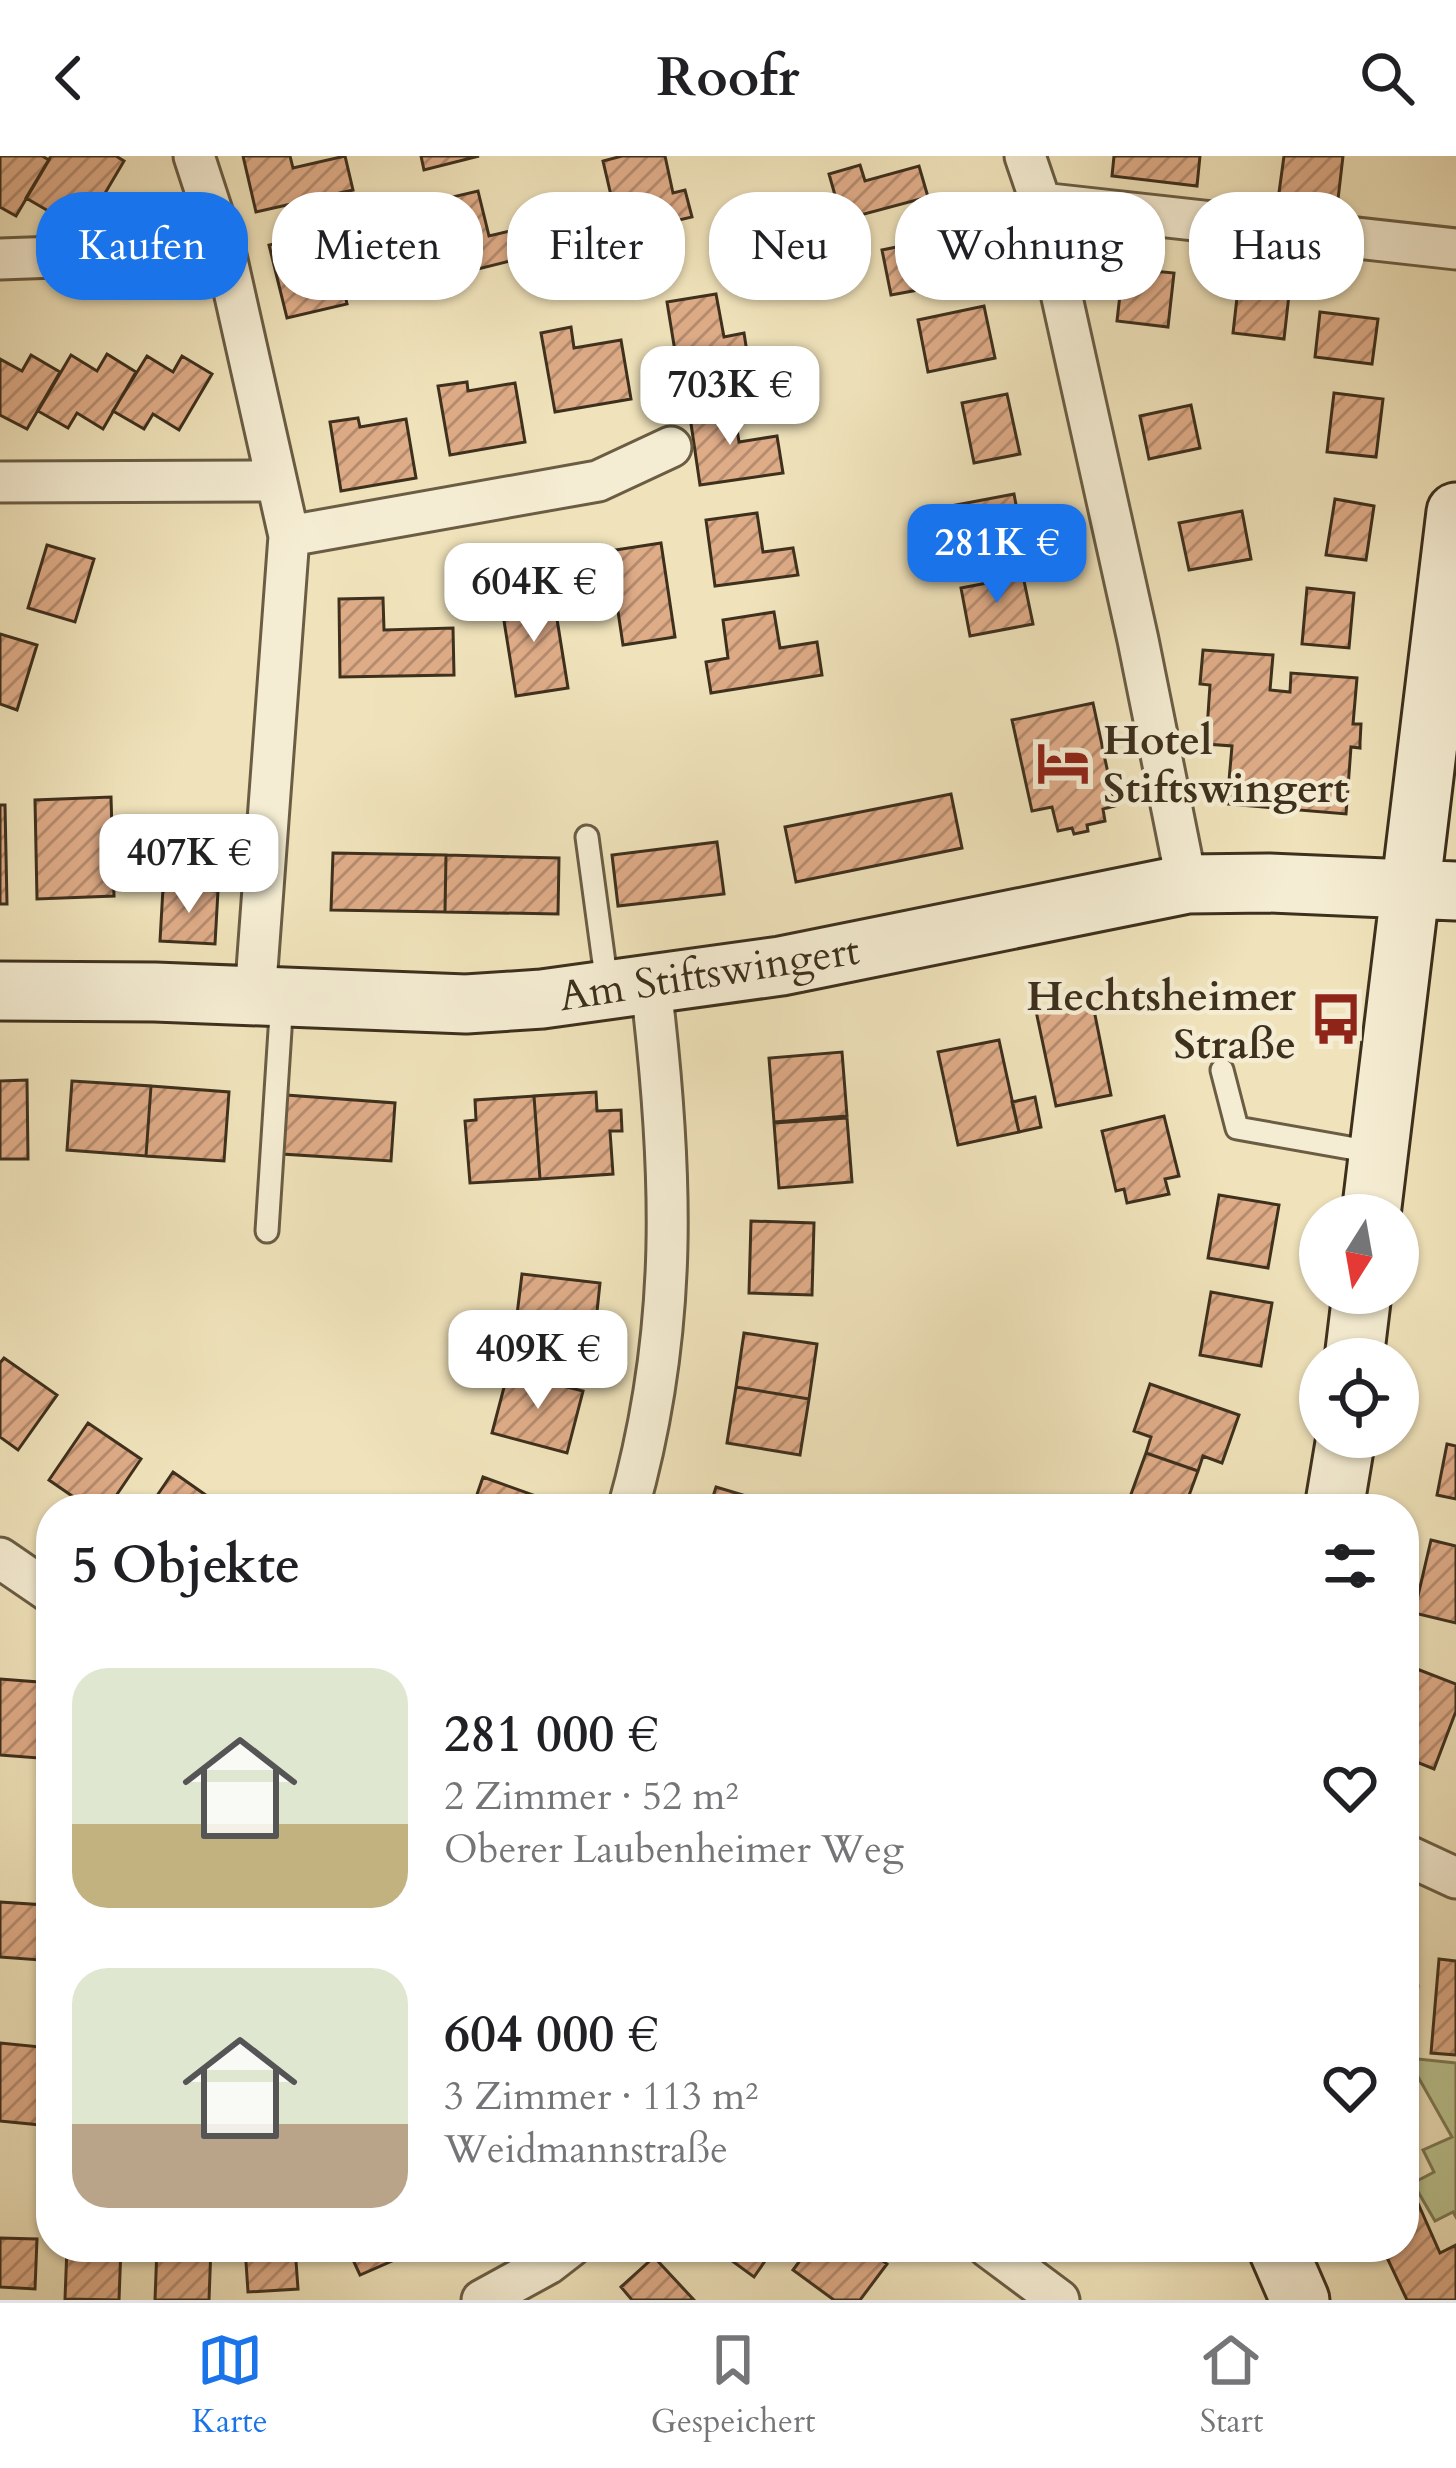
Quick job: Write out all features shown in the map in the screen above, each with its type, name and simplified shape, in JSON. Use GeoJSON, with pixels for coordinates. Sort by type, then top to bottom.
{"type":"FeatureCollection","features":[{"type":"Feature","properties":{"kind":"street"},"geometry":{"type":"LineString","coordinates":[[194,156],[205,192]]}},
{"type":"Feature","properties":{"kind":"street"},"geometry":{"type":"LineString","coordinates":[[1025,156],[1038,192]]}},
{"type":"Feature","properties":{"kind":"street"},"geometry":{"type":"LineString","coordinates":[[1165,216],[1456,249]]}},
{"type":"Feature","properties":{"kind":"street"},"geometry":{"type":"LineString","coordinates":[[0,259],[36,258]]}},
{"type":"Feature","properties":{"kind":"street"},"geometry":{"type":"LineString","coordinates":[[235,300],[290,536],[268,998]]}},
{"type":"Feature","properties":{"kind":"street"},"geometry":{"type":"LineString","coordinates":[[1063,300],[1186,884]]}},
{"type":"Feature","properties":{"kind":"street"},"geometry":{"type":"LineString","coordinates":[[290,536],[598,481],[671,447]]}},
{"type":"Feature","properties":{"kind":"street"},"geometry":{"type":"LineString","coordinates":[[0,482],[275,481]]}},
{"type":"Feature","properties":{"kind":"street"},"geometry":{"type":"LineString","coordinates":[[1374,1194],[1434,890],[1456,512]]}},
{"type":"Feature","properties":{"kind":"street","name":"Am Stiftswingert"},"geometry":{"type":"LineString","coordinates":[[0,992],[154,992],[466,1004],[629,989],[781,966],[1186,884],[1434,890]]}},
{"type":"Feature","properties":{"kind":"street"},"geometry":{"type":"LineString","coordinates":[[629,989],[670,1203],[668,1284],[650,1432],[632,1494]]}},
{"type":"Feature","properties":{"kind":"street"},"geometry":{"type":"LineString","coordinates":[[1336,1494],[1342,1458]]}},
{"type":"Feature","properties":{"kind":"street"},"geometry":{"type":"LineString","coordinates":[[0,1558],[36,1583]]}},
{"type":"Feature","properties":{"kind":"street"},"geometry":{"type":"LineString","coordinates":[[1419,1862],[1456,1878]]}},
{"type":"Feature","properties":{"kind":"street"},"geometry":{"type":"LineString","coordinates":[[482,2300],[551,2262]]}},
{"type":"Feature","properties":{"kind":"street"},"geometry":{"type":"LineString","coordinates":[[1008,2262],[1059,2300]]}},
{"type":"Feature","properties":{"kind":"street"},"geometry":{"type":"LineString","coordinates":[[1284,2262],[1300,2300]]}},
{"type":"Feature","properties":{"kind":"lane"},"geometry":{"type":"LineString","coordinates":[[587,837],[629,989]]}},
{"type":"Feature","properties":{"kind":"lane"},"geometry":{"type":"LineString","coordinates":[[267,1231],[268,998]]}},
{"type":"Feature","properties":{"kind":"lane"},"geometry":{"type":"LineString","coordinates":[[1222,1070],[1237,1128],[1379,1154]]}},
{"type":"Feature","properties":{"kind":"green space"},"geometry":{"type":"Polygon","coordinates":[[[1419,2059],[1456,2063],[1456,2217],[1453,2212],[1435,2221],[1419,2193],[1419,2180],[1434,2172],[1423,2150],[1452,2137],[1419,2078],[1419,2059]]]}},
{"type":"Feature","properties":{"kind":"building"},"geometry":{"type":"Polygon","coordinates":[[[0,156],[49,160],[16,216],[0,207],[0,156]]]}},
{"type":"Feature","properties":{"kind":"building"},"geometry":{"type":"Polygon","coordinates":[[[51,156],[116,156],[124,161],[106,192],[36,192],[36,204],[26,198],[51,156]]]}},
{"type":"Feature","properties":{"kind":"building"},"geometry":{"type":"Polygon","coordinates":[[[243,156],[290,156],[293,168],[345,156],[353,190],[272,192],[272,208],[256,212],[243,156]]]}},
{"type":"Feature","properties":{"kind":"building"},"geometry":{"type":"Polygon","coordinates":[[[421,156],[479,156],[424,170],[421,156]]]}},
{"type":"Feature","properties":{"kind":"building"},"geometry":{"type":"Polygon","coordinates":[[[665,156],[673,192],[610,192],[603,161],[665,156]]]}},
{"type":"Feature","properties":{"kind":"building"},"geometry":{"type":"Polygon","coordinates":[[[1114,156],[1200,156],[1197,186],[1112,176],[1114,156]]]}},
{"type":"Feature","properties":{"kind":"building"},"geometry":{"type":"Polygon","coordinates":[[[1284,156],[1343,156],[1339,192],[1279,192],[1284,156]]]}},
{"type":"Feature","properties":{"kind":"building"},"geometry":{"type":"Polygon","coordinates":[[[860,165],[865,181],[919,166],[927,192],[895,192],[895,206],[871,212],[871,192],[834,192],[829,174],[860,165]]]}},
{"type":"Feature","properties":{"kind":"building"},"geometry":{"type":"Polygon","coordinates":[[[685,190],[692,217],[685,219],[685,192],[677,192],[685,190]]]}},
{"type":"Feature","properties":{"kind":"building"},"geometry":{"type":"Polygon","coordinates":[[[483,211],[489,236],[507,232],[507,262],[483,268],[483,211]]]}},
{"type":"Feature","properties":{"kind":"building"},"geometry":{"type":"Polygon","coordinates":[[[895,247],[895,294],[891,295],[882,250],[895,247]]]}},
{"type":"Feature","properties":{"kind":"building"},"geometry":{"type":"Polygon","coordinates":[[[1165,272],[1174,273],[1168,327],[1117,321],[1119,300],[1165,300],[1165,272]]]}},
{"type":"Feature","properties":{"kind":"building"},"geometry":{"type":"Polygon","coordinates":[[[709,295],[709,300],[717,300],[724,337],[744,333],[749,365],[679,376],[667,302],[709,295]]]}},
{"type":"Feature","properties":{"kind":"building"},"geometry":{"type":"Polygon","coordinates":[[[283,300],[346,300],[347,304],[287,318],[283,300]]]}},
{"type":"Feature","properties":{"kind":"building"},"geometry":{"type":"Polygon","coordinates":[[[1237,300],[1288,300],[1284,339],[1233,333],[1237,300]]]}},
{"type":"Feature","properties":{"kind":"building"},"geometry":{"type":"Polygon","coordinates":[[[984,306],[995,358],[928,372],[918,320],[984,306]]]}},
{"type":"Feature","properties":{"kind":"building"},"geometry":{"type":"Polygon","coordinates":[[[1320,312],[1378,319],[1372,364],[1315,357],[1320,312]]]}},
{"type":"Feature","properties":{"kind":"building"},"geometry":{"type":"Polygon","coordinates":[[[571,327],[574,348],[621,340],[631,399],[555,412],[541,333],[571,327]]]}},
{"type":"Feature","properties":{"kind":"building"},"geometry":{"type":"Polygon","coordinates":[[[107,354],[136,372],[103,429],[77,413],[68,428],[38,411],[71,355],[97,371],[107,354]]]}},
{"type":"Feature","properties":{"kind":"building"},"geometry":{"type":"Polygon","coordinates":[[[31,355],[60,372],[27,429],[0,415],[0,359],[22,371],[31,355]]]}},
{"type":"Feature","properties":{"kind":"building"},"geometry":{"type":"Polygon","coordinates":[[[147,356],[173,372],[182,356],[212,374],[179,430],[153,414],[144,429],[113,411],[147,356]]]}},
{"type":"Feature","properties":{"kind":"building"},"geometry":{"type":"Polygon","coordinates":[[[467,382],[468,391],[515,383],[525,442],[450,455],[438,386],[467,382]]]}},
{"type":"Feature","properties":{"kind":"building"},"geometry":{"type":"Polygon","coordinates":[[[1334,393],[1383,399],[1376,457],[1327,452],[1334,393]]]}},
{"type":"Feature","properties":{"kind":"building"},"geometry":{"type":"Polygon","coordinates":[[[1007,394],[1020,454],[974,463],[962,403],[1007,394]]]}},
{"type":"Feature","properties":{"kind":"building"},"geometry":{"type":"Polygon","coordinates":[[[733,404],[739,442],[777,436],[783,473],[700,485],[689,410],[733,404]]]}},
{"type":"Feature","properties":{"kind":"building"},"geometry":{"type":"Polygon","coordinates":[[[1191,405],[1200,448],[1149,459],[1140,416],[1191,405]]]}},
{"type":"Feature","properties":{"kind":"building"},"geometry":{"type":"Polygon","coordinates":[[[358,418],[360,427],[406,419],[416,478],[341,491],[330,422],[358,418]]]}},
{"type":"Feature","properties":{"kind":"building"},"geometry":{"type":"Polygon","coordinates":[[[1014,494],[1023,542],[944,557],[935,509],[1014,494]]]}},
{"type":"Feature","properties":{"kind":"building"},"geometry":{"type":"Polygon","coordinates":[[[1335,499],[1374,506],[1366,560],[1326,555],[1335,499]]]}},
{"type":"Feature","properties":{"kind":"building"},"geometry":{"type":"Polygon","coordinates":[[[1242,511],[1251,559],[1189,570],[1179,523],[1242,511]]]}},
{"type":"Feature","properties":{"kind":"building"},"geometry":{"type":"Polygon","coordinates":[[[757,513],[763,552],[793,548],[798,575],[715,586],[706,520],[757,513]]]}},
{"type":"Feature","properties":{"kind":"building"},"geometry":{"type":"Polygon","coordinates":[[[661,543],[675,637],[623,645],[609,551],[661,543]]]}},
{"type":"Feature","properties":{"kind":"building"},"geometry":{"type":"Polygon","coordinates":[[[47,545],[94,559],[75,622],[28,608],[47,545]]]}},
{"type":"Feature","properties":{"kind":"building"},"geometry":{"type":"Polygon","coordinates":[[[1023,576],[1033,624],[970,636],[961,588],[1023,576]]]}},
{"type":"Feature","properties":{"kind":"building"},"geometry":{"type":"Polygon","coordinates":[[[1307,588],[1354,593],[1349,648],[1302,644],[1307,588]]]}},
{"type":"Feature","properties":{"kind":"building"},"geometry":{"type":"Polygon","coordinates":[[[553,594],[568,688],[516,696],[501,602],[553,594]]]}},
{"type":"Feature","properties":{"kind":"building"},"geometry":{"type":"Polygon","coordinates":[[[383,598],[384,630],[453,628],[454,675],[340,677],[339,599],[383,598]]]}},
{"type":"Feature","properties":{"kind":"building"},"geometry":{"type":"Polygon","coordinates":[[[774,612],[780,648],[817,642],[822,675],[711,693],[706,662],[728,658],[723,620],[774,612]]]}},
{"type":"Feature","properties":{"kind":"building"},"geometry":{"type":"Polygon","coordinates":[[[0,634],[37,645],[17,710],[0,704],[0,634]]]}},
{"type":"Feature","properties":{"kind":"building"},"geometry":{"type":"Polygon","coordinates":[[[1203,650],[1273,655],[1270,690],[1290,692],[1291,673],[1357,678],[1353,724],[1361,724],[1360,748],[1351,747],[1346,814],[1227,804],[1232,746],[1206,744],[1210,685],[1200,684],[1203,650]]]}},
{"type":"Feature","properties":{"kind":"building","name":"Hotel Stiftswingert"},"geometry":{"type":"Polygon","coordinates":[[[1093,703],[1115,806],[1103,809],[1105,821],[1087,825],[1088,831],[1058,831],[1052,807],[1032,811],[1012,720],[1093,703]]]}},
{"type":"Feature","properties":{"kind":"building"},"geometry":{"type":"Polygon","coordinates":[[[951,794],[962,848],[796,882],[785,827],[951,794]]]}},
{"type":"Feature","properties":{"kind":"building"},"geometry":{"type":"Polygon","coordinates":[[[111,797],[114,896],[37,899],[35,800],[111,797]]]}},
{"type":"Feature","properties":{"kind":"building"},"geometry":{"type":"Polygon","coordinates":[[[0,805],[5,805],[7,904],[0,904],[0,805]]]}},
{"type":"Feature","properties":{"kind":"building"},"geometry":{"type":"Polygon","coordinates":[[[717,842],[724,894],[618,906],[612,855],[717,842]]]}},
{"type":"Feature","properties":{"kind":"building"},"geometry":{"type":"Polygon","coordinates":[[[333,853],[446,855],[445,912],[331,910],[333,853]]]}},
{"type":"Feature","properties":{"kind":"building"},"geometry":{"type":"Polygon","coordinates":[[[446,855],[559,858],[558,914],[445,912],[446,855]]]}},
{"type":"Feature","properties":{"kind":"building"},"geometry":{"type":"Polygon","coordinates":[[[163,888],[218,891],[215,944],[160,941],[163,888]]]}},
{"type":"Feature","properties":{"kind":"building"},"geometry":{"type":"Polygon","coordinates":[[[1092,1000],[1111,1095],[1056,1106],[1036,1011],[1092,1000]]]}},
{"type":"Feature","properties":{"kind":"building"},"geometry":{"type":"Polygon","coordinates":[[[999,1040],[1019,1132],[958,1145],[938,1052],[999,1040]]]}},
{"type":"Feature","properties":{"kind":"building"},"geometry":{"type":"Polygon","coordinates":[[[842,1052],[847,1116],[774,1122],[769,1058],[842,1052]]]}},
{"type":"Feature","properties":{"kind":"building"},"geometry":{"type":"Polygon","coordinates":[[[27,1080],[28,1159],[0,1159],[0,1081],[27,1080]]]}},
{"type":"Feature","properties":{"kind":"building"},"geometry":{"type":"Polygon","coordinates":[[[72,1081],[151,1086],[146,1156],[67,1150],[72,1081]]]}},
{"type":"Feature","properties":{"kind":"building"},"geometry":{"type":"Polygon","coordinates":[[[151,1086],[229,1092],[224,1161],[146,1156],[151,1086]]]}},
{"type":"Feature","properties":{"kind":"building"},"geometry":{"type":"Polygon","coordinates":[[[596,1092],[597,1111],[621,1110],[622,1131],[610,1131],[613,1174],[540,1179],[534,1096],[596,1092]]]}},
{"type":"Feature","properties":{"kind":"building"},"geometry":{"type":"Polygon","coordinates":[[[286,1095],[395,1103],[391,1161],[282,1154],[286,1095]]]}},
{"type":"Feature","properties":{"kind":"building"},"geometry":{"type":"Polygon","coordinates":[[[534,1096],[540,1179],[470,1183],[465,1121],[476,1120],[475,1100],[534,1096]]]}},
{"type":"Feature","properties":{"kind":"building"},"geometry":{"type":"Polygon","coordinates":[[[1035,1097],[1041,1127],[1019,1132],[1012,1102],[1035,1097]]]}},
{"type":"Feature","properties":{"kind":"building"},"geometry":{"type":"Polygon","coordinates":[[[1164,1116],[1179,1176],[1165,1179],[1169,1194],[1127,1203],[1124,1189],[1116,1191],[1102,1131],[1164,1116]]]}},
{"type":"Feature","properties":{"kind":"building"},"geometry":{"type":"Polygon","coordinates":[[[847,1118],[852,1182],[779,1188],[774,1123],[847,1118]]]}},
{"type":"Feature","properties":{"kind":"building"},"geometry":{"type":"Polygon","coordinates":[[[1219,1195],[1279,1205],[1268,1268],[1208,1258],[1219,1195]]]}},
{"type":"Feature","properties":{"kind":"building"},"geometry":{"type":"Polygon","coordinates":[[[751,1221],[814,1223],[812,1295],[749,1293],[751,1221]]]}},
{"type":"Feature","properties":{"kind":"building"},"geometry":{"type":"Polygon","coordinates":[[[522,1274],[600,1283],[594,1340],[515,1331],[522,1274]]]}},
{"type":"Feature","properties":{"kind":"building"},"geometry":{"type":"Polygon","coordinates":[[[1211,1292],[1272,1303],[1261,1366],[1200,1355],[1211,1292]]]}},
{"type":"Feature","properties":{"kind":"building"},"geometry":{"type":"Polygon","coordinates":[[[744,1333],[817,1344],[809,1399],[736,1387],[744,1333]]]}},
{"type":"Feature","properties":{"kind":"building"},"geometry":{"type":"Polygon","coordinates":[[[4,1358],[57,1395],[18,1450],[0,1437],[0,1363],[4,1358]]]}},
{"type":"Feature","properties":{"kind":"building"},"geometry":{"type":"Polygon","coordinates":[[[508,1372],[583,1391],[567,1453],[492,1433],[508,1372]]]}},
{"type":"Feature","properties":{"kind":"building"},"geometry":{"type":"Polygon","coordinates":[[[1150,1384],[1239,1415],[1222,1463],[1203,1456],[1198,1471],[1146,1453],[1151,1437],[1134,1431],[1150,1384]]]}},
{"type":"Feature","properties":{"kind":"building"},"geometry":{"type":"Polygon","coordinates":[[[736,1387],[809,1399],[800,1455],[727,1443],[736,1387]]]}},
{"type":"Feature","properties":{"kind":"building"},"geometry":{"type":"Polygon","coordinates":[[[88,1423],[141,1459],[117,1494],[69,1494],[49,1480],[88,1423]]]}},
{"type":"Feature","properties":{"kind":"building"},"geometry":{"type":"Polygon","coordinates":[[[1447,1444],[1456,1446],[1456,1499],[1437,1495],[1447,1444]]]}},
{"type":"Feature","properties":{"kind":"building"},"geometry":{"type":"Polygon","coordinates":[[[1146,1453],[1198,1471],[1190,1494],[1131,1494],[1146,1453]]]}},
{"type":"Feature","properties":{"kind":"building"},"geometry":{"type":"Polygon","coordinates":[[[173,1472],[204,1494],[158,1494],[173,1472]]]}},
{"type":"Feature","properties":{"kind":"building"},"geometry":{"type":"Polygon","coordinates":[[[483,1477],[530,1494],[477,1494],[483,1477]]]}},
{"type":"Feature","properties":{"kind":"building"},"geometry":{"type":"Polygon","coordinates":[[[716,1487],[740,1494],[714,1494],[716,1487]]]}},
{"type":"Feature","properties":{"kind":"building"},"geometry":{"type":"Polygon","coordinates":[[[1431,1540],[1456,1546],[1456,1623],[1419,1614],[1419,1592],[1431,1540]]]}},
{"type":"Feature","properties":{"kind":"building"},"geometry":{"type":"Polygon","coordinates":[[[1419,1670],[1456,1684],[1456,1711],[1434,1769],[1419,1763],[1419,1670]]]}},
{"type":"Feature","properties":{"kind":"building"},"geometry":{"type":"Polygon","coordinates":[[[0,1679],[36,1682],[36,1758],[0,1755],[0,1679]]]}},
{"type":"Feature","properties":{"kind":"building"},"geometry":{"type":"Polygon","coordinates":[[[0,1902],[36,1904],[36,1960],[0,1957],[0,1902]]]}},
{"type":"Feature","properties":{"kind":"building"},"geometry":{"type":"Polygon","coordinates":[[[1439,1959],[1456,1961],[1456,2055],[1431,2053],[1439,1959]]]}},
{"type":"Feature","properties":{"kind":"building"},"geometry":{"type":"Polygon","coordinates":[[[0,2043],[36,2047],[36,2125],[0,2121],[0,2043]]]}},
{"type":"Feature","properties":{"kind":"building"},"geometry":{"type":"Polygon","coordinates":[[[1419,2206],[1440,2253],[1456,2245],[1456,2300],[1407,2300],[1389,2262],[1419,2262],[1419,2206]]]}},
{"type":"Feature","properties":{"kind":"building"},"geometry":{"type":"Polygon","coordinates":[[[0,2238],[36,2239],[35,2289],[0,2287],[0,2238]]]}},
{"type":"Feature","properties":{"kind":"building"},"geometry":{"type":"Polygon","coordinates":[[[66,2262],[120,2262],[119,2300],[65,2299],[66,2262]]]}},
{"type":"Feature","properties":{"kind":"building"},"geometry":{"type":"Polygon","coordinates":[[[156,2262],[210,2262],[209,2300],[155,2300],[156,2262]]]}},
{"type":"Feature","properties":{"kind":"building"},"geometry":{"type":"Polygon","coordinates":[[[246,2262],[296,2262],[298,2289],[248,2292],[246,2262]]]}},
{"type":"Feature","properties":{"kind":"building"},"geometry":{"type":"Polygon","coordinates":[[[354,2262],[390,2262],[360,2275],[354,2262]]]}},
{"type":"Feature","properties":{"kind":"building"},"geometry":{"type":"Polygon","coordinates":[[[648,2262],[659,2262],[694,2300],[632,2300],[621,2287],[648,2262]]]}},
{"type":"Feature","properties":{"kind":"building"},"geometry":{"type":"Polygon","coordinates":[[[734,2262],[764,2262],[754,2277],[734,2262]]]}},
{"type":"Feature","properties":{"kind":"building"},"geometry":{"type":"Polygon","coordinates":[[[799,2262],[887,2264],[860,2300],[834,2300],[793,2270],[799,2262]]]}},
{"type":"Feature","properties":{"kind":"place","name":"Hotel Stiftswingert"},"geometry":{"type":"Point","coordinates":[1063,763]}},
{"type":"Feature","properties":{"kind":"place","name":"Hechtsheimer Straße"},"geometry":{"type":"Point","coordinates":[1336,1019]}}]}
